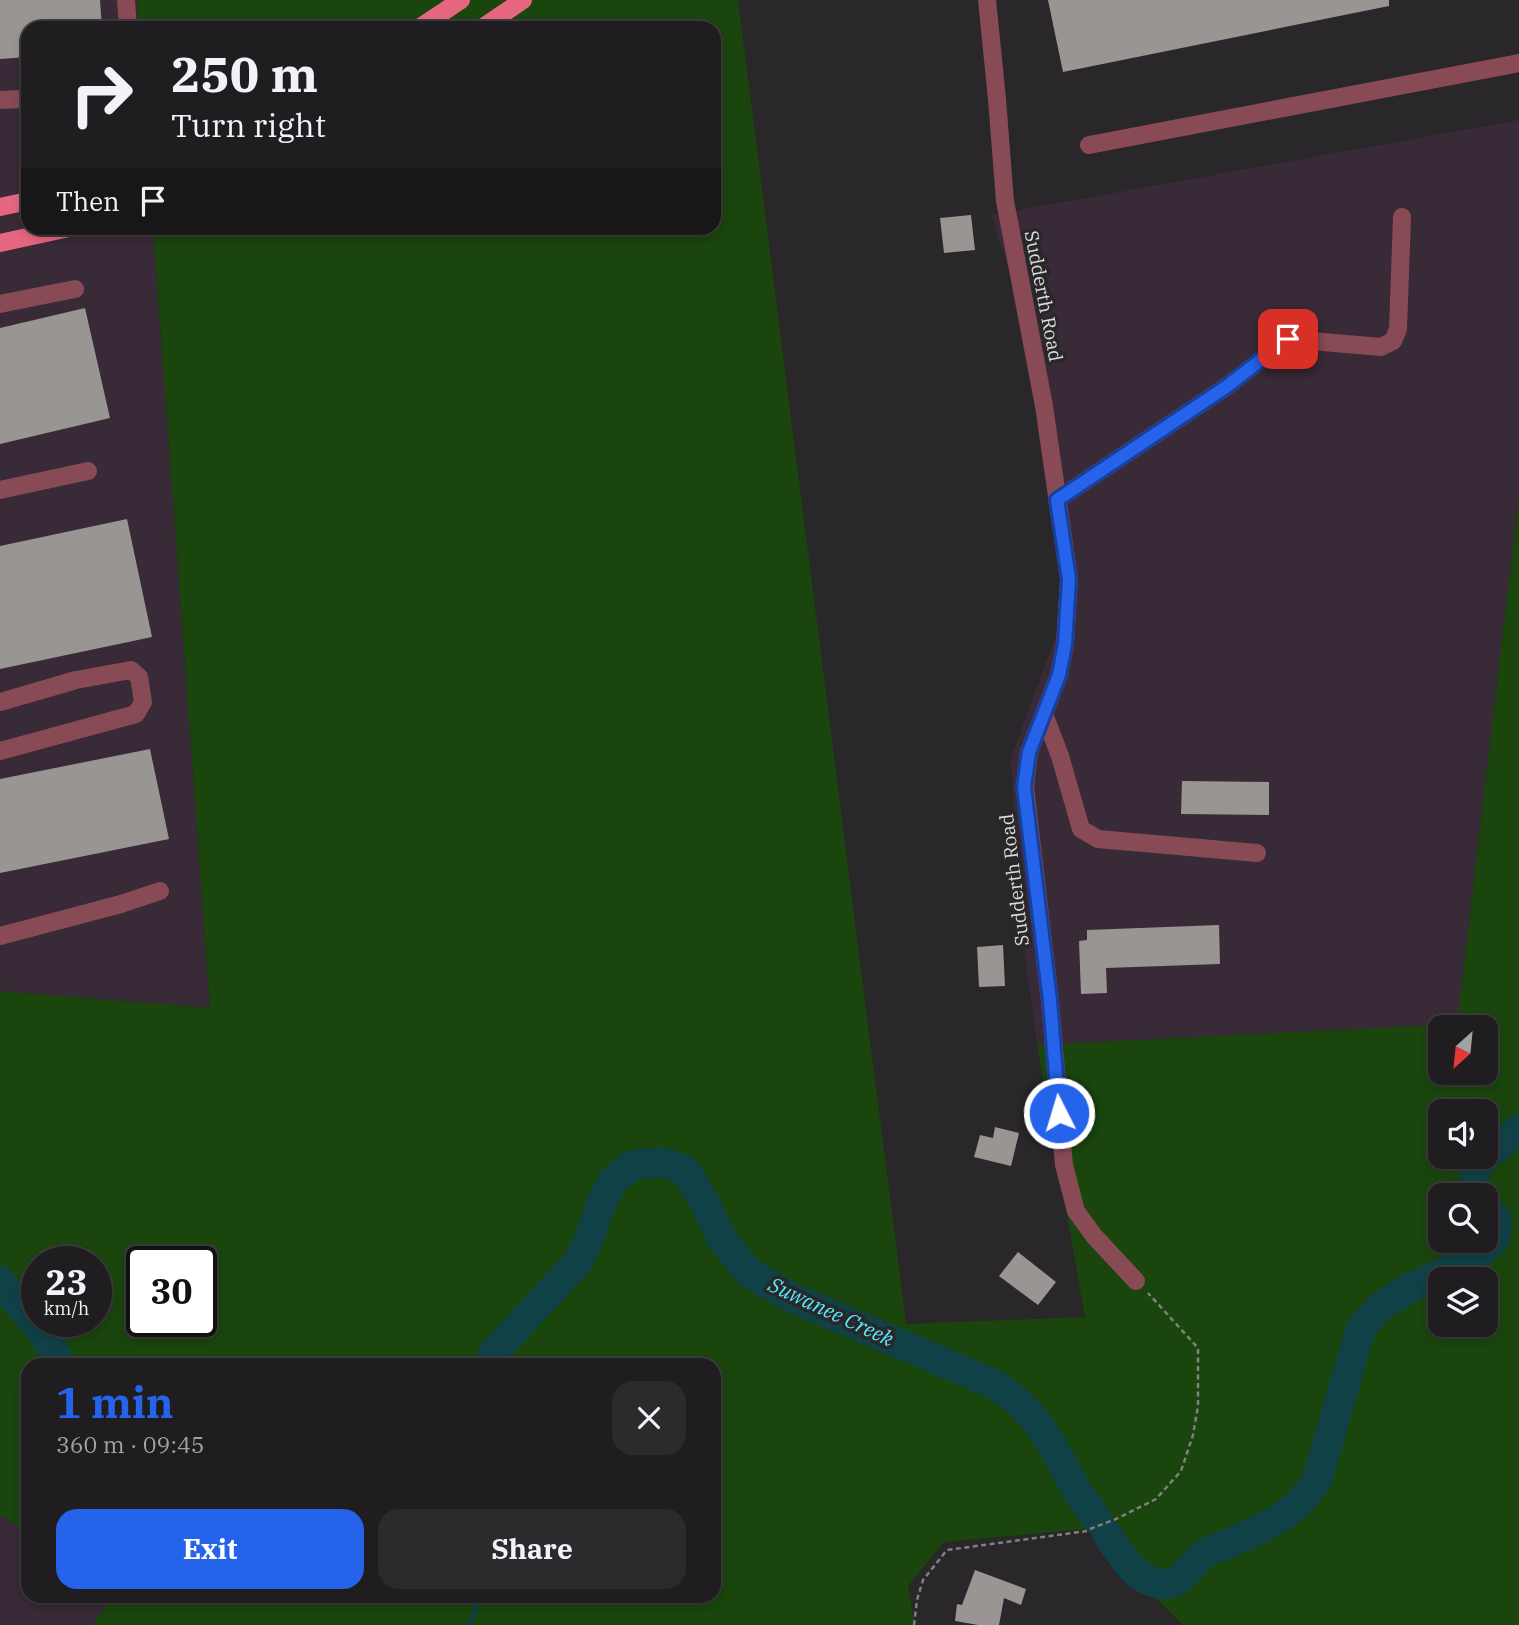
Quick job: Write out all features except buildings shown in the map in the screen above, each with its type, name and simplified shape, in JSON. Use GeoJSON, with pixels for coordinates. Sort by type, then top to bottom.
{"type":"FeatureCollection","features":[{"type":"Feature","properties":{"kind":"main road"},"geometry":{"type":"LineString","coordinates":[[430,21],[461,0]]}},
{"type":"Feature","properties":{"kind":"main road"},"geometry":{"type":"LineString","coordinates":[[492,21],[523,0]]}},
{"type":"Feature","properties":{"kind":"main road"},"geometry":{"type":"LineString","coordinates":[[0,207],[21,202]]}},
{"type":"Feature","properties":{"kind":"main road"},"geometry":{"type":"LineString","coordinates":[[0,243],[35,235]]}},
{"type":"Feature","properties":{"kind":"street"},"geometry":{"type":"LineString","coordinates":[[126,0],[128,21]]}},
{"type":"Feature","properties":{"kind":"street","name":"Sudderth Road"},"geometry":{"type":"LineString","coordinates":[[987,0],[1005,201],[1044,406],[1069,579],[1059,675],[1029,752],[1024,787],[1050,1001],[1064,1164],[1076,1211],[1094,1236],[1136,1281]]}},
{"type":"Feature","properties":{"kind":"street"},"geometry":{"type":"LineString","coordinates":[[1089,145],[1519,63]]}},
{"type":"Feature","properties":{"kind":"street"},"geometry":{"type":"LineString","coordinates":[[0,100],[21,99]]}},
{"type":"Feature","properties":{"kind":"street"},"geometry":{"type":"LineString","coordinates":[[1057,500],[1226,387],[1288,339],[1381,347],[1393,341],[1398,329],[1402,217]]}},
{"type":"Feature","properties":{"kind":"street"},"geometry":{"type":"LineString","coordinates":[[0,304],[75,289]]}},
{"type":"Feature","properties":{"kind":"street"},"geometry":{"type":"LineString","coordinates":[[0,490],[88,471]]}},
{"type":"Feature","properties":{"kind":"street"},"geometry":{"type":"LineString","coordinates":[[0,702],[75,680],[131,670],[139,677],[143,702],[136,714],[0,751]]}},
{"type":"Feature","properties":{"kind":"street"},"geometry":{"type":"LineString","coordinates":[[1044,714],[1062,763],[1081,829],[1098,839],[1257,853]]}},
{"type":"Feature","properties":{"kind":"street"},"geometry":{"type":"LineString","coordinates":[[0,936],[160,891]]}},
{"type":"Feature","properties":{"kind":"path"},"geometry":{"type":"LineString","coordinates":[[915,1625],[916,1601],[923,1580],[947,1550],[1088,1530],[1116,1520],[1156,1499],[1181,1471],[1194,1435],[1198,1405],[1198,1348],[1136,1281]]}},
{"type":"Feature","properties":{"kind":"shaded area"},"geometry":{"type":"Polygon","coordinates":[[[0,0],[137,0],[138,21],[21,21],[21,235],[154,235],[210,1008],[0,991],[0,0]]]}},
{"type":"Feature","properties":{"kind":"shaded area"},"geometry":{"type":"Polygon","coordinates":[[[1519,120],[1519,495],[1458,1015],[1428,1015],[1428,1025],[1037,1045],[1019,911],[1011,758],[1076,580],[1030,334],[991,215],[1519,120]]]}},
{"type":"Feature","properties":{"kind":"shaded area"},"geometry":{"type":"Polygon","coordinates":[[[0,1514],[21,1530],[21,1603],[107,1603],[93,1625],[0,1625],[0,1514]]]}},
{"type":"Feature","properties":{"kind":"green space"},"geometry":{"type":"Polygon","coordinates":[[[137,0],[738,0],[906,1324],[1085,1317],[1037,1045],[1428,1025],[1428,1085],[1498,1085],[1498,1015],[1458,1015],[1519,495],[1519,1625],[1183,1625],[1086,1529],[944,1542],[908,1586],[915,1625],[93,1625],[107,1603],[721,1603],[721,1358],[21,1358],[21,1530],[0,1514],[0,991],[210,1008],[154,235],[721,235],[721,21],[138,21],[137,0]]]}},
{"type":"Feature","properties":{"kind":"waterway","name":"Suwanee Creek"},"geometry":{"type":"LineString","coordinates":[[1475,1183],[1474,1169],[1519,1129]]}},
{"type":"Feature","properties":{"kind":"waterway","name":"Suwanee Creek"},"geometry":{"type":"LineString","coordinates":[[492,1358],[494,1352],[578,1262],[601,1203],[613,1181],[632,1165],[662,1162],[685,1170],[706,1205],[721,1238],[748,1272],[788,1296],[996,1385],[1016,1400],[1034,1418],[1097,1519]]}},
{"type":"Feature","properties":{"kind":"waterway","name":"Suwanee Creek"},"geometry":{"type":"LineString","coordinates":[[1107,1534],[1135,1572],[1151,1581],[1167,1584],[1179,1579],[1206,1553],[1259,1529],[1294,1508],[1317,1480],[1361,1328],[1380,1307],[1406,1290],[1454,1268],[1478,1253]]}},
{"type":"Feature","properties":{"kind":"waterway","name":"Suwanee Creek"},"geometry":{"type":"LineString","coordinates":[[0,1281],[39,1328],[58,1358]]}},
{"type":"Feature","properties":{"kind":"waterway","name":"Suwanee Creek"},"geometry":{"type":"LineString","coordinates":[[494,1352],[495,1358]]}},
{"type":"Feature","properties":{"kind":"waterway"},"geometry":{"type":"LineString","coordinates":[[469,1625],[478,1603]]}},
{"type":"Feature","properties":{"kind":"route"},"geometry":{"type":"LineString","coordinates":[[1059,1113],[1050,1001],[1024,787],[1029,752],[1059,675],[1065,644],[1069,579],[1057,500],[1226,387],[1288,339]]}}]}
